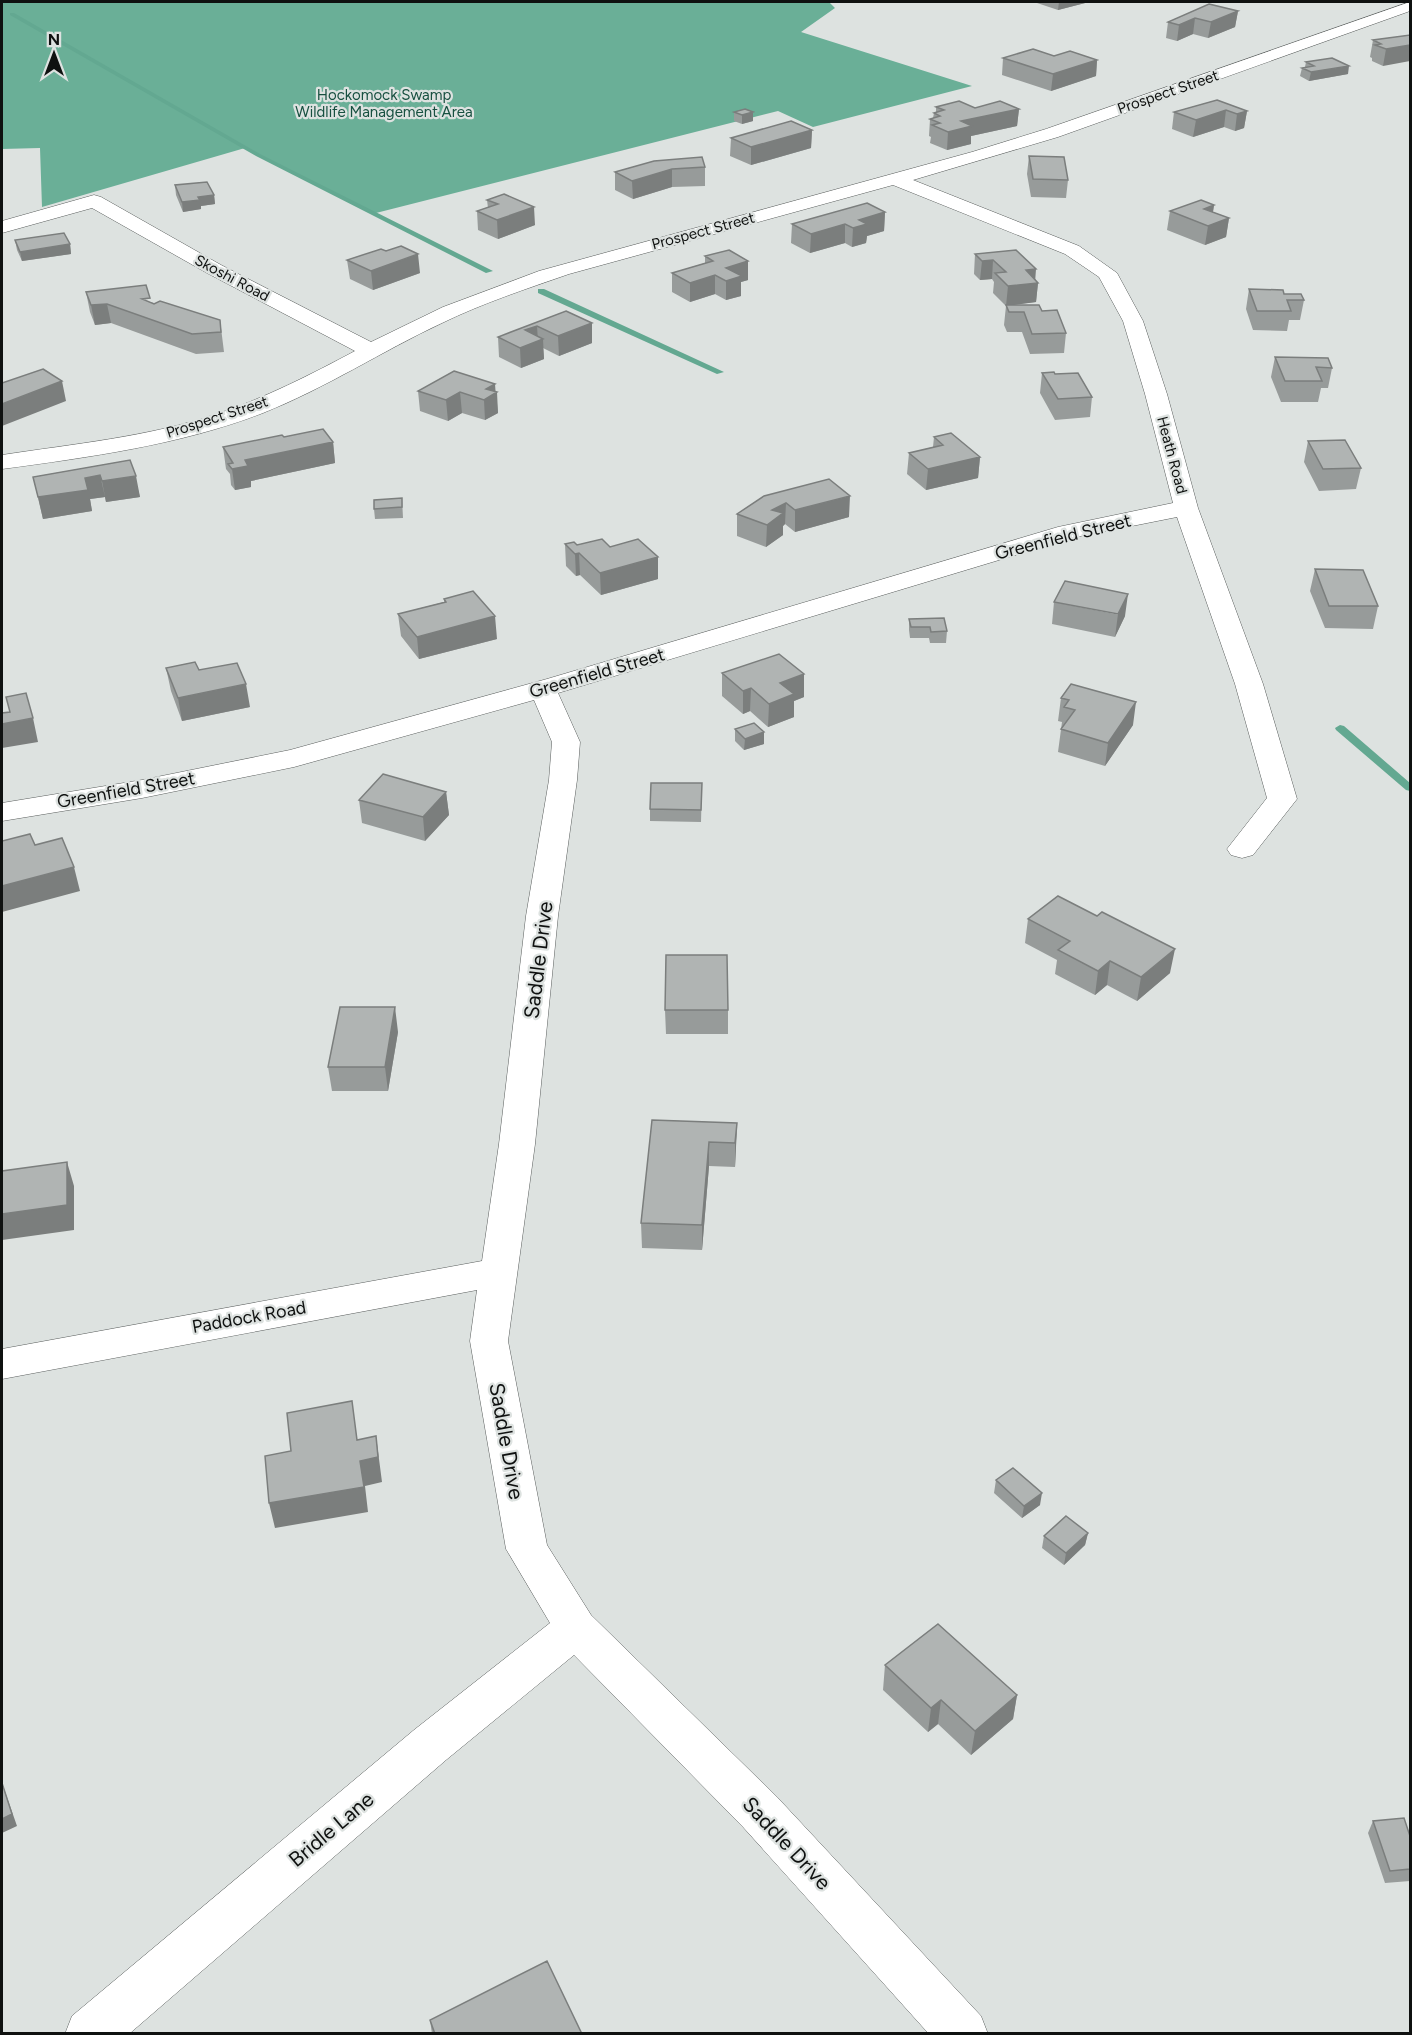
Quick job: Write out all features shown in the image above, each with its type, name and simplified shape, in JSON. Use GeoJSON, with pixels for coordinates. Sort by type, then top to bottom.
{"type":"FeatureCollection","features":[{"type":"Feature","properties":{"kind":"street","name":"Prospect Street"},"geometry":{"type":"LineString","coordinates":[[2,462],[174,433],[256,408],[433,319],[524,282],[707,230],[897,180],[1052,133],[1410,6]]}},
{"type":"Feature","properties":{"kind":"street","name":"Heath Road"},"geometry":{"type":"LineString","coordinates":[[897,180],[1072,250],[1107,273],[1133,321],[1156,394],[1186,508],[1249,684],[1282,799],[1242,849]]}},
{"type":"Feature","properties":{"kind":"street","name":"Skoshi Road"},"geometry":{"type":"LineString","coordinates":[[2,227],[94,201],[214,269],[371,351]]}},
{"type":"Feature","properties":{"kind":"street","name":"Greenfield Street"},"geometry":{"type":"LineString","coordinates":[[2,812],[142,789],[294,758],[543,689],[1067,532],[1186,508]]}},
{"type":"Feature","properties":{"kind":"street","name":"Saddle Drive"},"geometry":{"type":"LineString","coordinates":[[543,689],[566,742],[563,780],[542,916],[517,1144],[489,1341],[527,1549],[576,1628],[760,1812],[963,2034]]}},
{"type":"Feature","properties":{"kind":"street","name":"Paddock Road"},"geometry":{"type":"LineString","coordinates":[[2,1364],[498,1272]]}},
{"type":"Feature","properties":{"kind":"street","name":"Bridle Lane"},"geometry":{"type":"LineString","coordinates":[[90,2034],[430,1745],[576,1628]]}},
{"type":"Feature","properties":{"kind":"green space","name":"Hockomock Swamp Wildlife Management Area"},"geometry":{"type":"Polygon","coordinates":[[[2,2],[829,2],[835,8],[801,32],[972,86],[813,127],[778,111],[372,214],[245,148],[42,207],[40,148],[2,149],[2,2]]]}},
{"type":"Feature","properties":{"kind":"building"},"geometry":{"type":"Polygon","coordinates":[[[1209,4],[1238,11],[1211,22],[1195,18],[1179,25],[1168,22],[1209,4]]]}},
{"type":"Feature","properties":{"kind":"building"},"geometry":{"type":"Polygon","coordinates":[[[1410,35],[1410,45],[1386,49],[1375,45],[1381,44],[1373,40],[1410,35]]]}},
{"type":"Feature","properties":{"kind":"building"},"geometry":{"type":"Polygon","coordinates":[[[1033,49],[1054,56],[1070,51],[1097,60],[1053,74],[1003,58],[1033,49]]]}},
{"type":"Feature","properties":{"kind":"building"},"geometry":{"type":"Polygon","coordinates":[[[1332,58],[1349,66],[1311,72],[1302,68],[1314,66],[1306,62],[1332,58]]]}},
{"type":"Feature","properties":{"kind":"building"},"geometry":{"type":"Polygon","coordinates":[[[1217,100],[1247,111],[1237,114],[1226,110],[1196,120],[1174,112],[1217,100]]]}},
{"type":"Feature","properties":{"kind":"building"},"geometry":{"type":"Polygon","coordinates":[[[959,101],[975,108],[1000,101],[1019,109],[961,121],[972,126],[948,132],[932,125],[940,123],[930,119],[940,116],[934,113],[944,110],[936,107],[959,101]]]}},
{"type":"Feature","properties":{"kind":"building"},"geometry":{"type":"Polygon","coordinates":[[[745,109],[753,112],[742,115],[734,112],[745,109]]]}},
{"type":"Feature","properties":{"kind":"building"},"geometry":{"type":"Polygon","coordinates":[[[791,121],[812,130],[751,147],[731,138],[791,121]]]}},
{"type":"Feature","properties":{"kind":"building"},"geometry":{"type":"Polygon","coordinates":[[[1029,156],[1064,157],[1068,180],[1033,179],[1029,156]]]}},
{"type":"Feature","properties":{"kind":"building"},"geometry":{"type":"Polygon","coordinates":[[[702,157],[705,167],[672,169],[632,181],[615,172],[654,161],[702,157]]]}},
{"type":"Feature","properties":{"kind":"building"},"geometry":{"type":"Polygon","coordinates":[[[207,182],[214,195],[198,197],[200,200],[182,202],[175,185],[207,182]]]}},
{"type":"Feature","properties":{"kind":"building"},"geometry":{"type":"Polygon","coordinates":[[[504,194],[534,207],[497,220],[477,211],[498,204],[487,200],[504,194]]]}},
{"type":"Feature","properties":{"kind":"building"},"geometry":{"type":"Polygon","coordinates":[[[1201,200],[1214,205],[1204,209],[1229,218],[1208,226],[1170,211],[1201,200]]]}},
{"type":"Feature","properties":{"kind":"building"},"geometry":{"type":"Polygon","coordinates":[[[867,203],[885,212],[859,220],[867,224],[853,228],[845,224],[811,234],[792,224],[867,203]]]}},
{"type":"Feature","properties":{"kind":"building"},"geometry":{"type":"Polygon","coordinates":[[[64,233],[70,244],[20,252],[15,240],[64,233]]]}},
{"type":"Feature","properties":{"kind":"building"},"geometry":{"type":"Polygon","coordinates":[[[401,246],[418,254],[371,271],[347,260],[381,249],[386,251],[401,246]]]}},
{"type":"Feature","properties":{"kind":"building"},"geometry":{"type":"Polygon","coordinates":[[[729,250],[748,261],[726,268],[742,276],[726,281],[715,275],[690,283],[672,273],[713,261],[705,256],[729,250]]]}},
{"type":"Feature","properties":{"kind":"building"},"geometry":{"type":"Polygon","coordinates":[[[1016,250],[1036,269],[1026,270],[1038,283],[1008,286],[995,273],[1006,272],[993,260],[982,261],[975,254],[1016,250]]]}},
{"type":"Feature","properties":{"kind":"building"},"geometry":{"type":"Polygon","coordinates":[[[146,285],[150,298],[142,299],[154,304],[160,301],[220,320],[221,332],[192,334],[107,304],[91,305],[86,292],[146,285]]]}},
{"type":"Feature","properties":{"kind":"building"},"geometry":{"type":"Polygon","coordinates":[[[1249,289],[1283,290],[1284,294],[1301,294],[1304,300],[1287,300],[1291,311],[1257,311],[1249,289]]]}},
{"type":"Feature","properties":{"kind":"building"},"geometry":{"type":"Polygon","coordinates":[[[1006,305],[1039,305],[1042,311],[1057,310],[1066,333],[1032,334],[1024,312],[1009,312],[1006,305]]]}},
{"type":"Feature","properties":{"kind":"building"},"geometry":{"type":"Polygon","coordinates":[[[566,311],[592,323],[558,336],[537,326],[525,330],[543,339],[520,348],[498,337],[566,311]]]}},
{"type":"Feature","properties":{"kind":"building"},"geometry":{"type":"Polygon","coordinates":[[[1275,357],[1328,358],[1332,368],[1316,367],[1322,381],[1285,381],[1275,357]]]}},
{"type":"Feature","properties":{"kind":"building"},"geometry":{"type":"Polygon","coordinates":[[[43,369],[62,381],[2,404],[2,383],[43,369]]]}},
{"type":"Feature","properties":{"kind":"building"},"geometry":{"type":"Polygon","coordinates":[[[454,371],[495,384],[486,389],[497,392],[484,400],[460,392],[446,400],[418,391],[454,371]]]}},
{"type":"Feature","properties":{"kind":"building"},"geometry":{"type":"Polygon","coordinates":[[[1054,372],[1055,374],[1078,373],[1092,397],[1058,399],[1042,373],[1054,372]]]}},
{"type":"Feature","properties":{"kind":"building"},"geometry":{"type":"Polygon","coordinates":[[[323,429],[333,442],[245,460],[248,466],[232,469],[228,464],[233,463],[223,447],[282,435],[284,437],[323,429]]]}},
{"type":"Feature","properties":{"kind":"building"},"geometry":{"type":"Polygon","coordinates":[[[951,433],[980,457],[928,469],[909,453],[943,445],[934,437],[951,433]]]}},
{"type":"Feature","properties":{"kind":"building"},"geometry":{"type":"Polygon","coordinates":[[[1345,440],[1361,468],[1323,469],[1308,441],[1345,440]]]}},
{"type":"Feature","properties":{"kind":"building"},"geometry":{"type":"Polygon","coordinates":[[[130,460],[136,476],[102,481],[100,475],[85,478],[88,490],[38,497],[33,477],[130,460]]]}},
{"type":"Feature","properties":{"kind":"building"},"geometry":{"type":"Polygon","coordinates":[[[829,479],[850,496],[795,510],[786,503],[772,510],[783,513],[767,525],[737,514],[764,496],[829,479]]]}},
{"type":"Feature","properties":{"kind":"building"},"geometry":{"type":"Polygon","coordinates":[[[402,498],[402,507],[374,509],[374,500],[402,498]]]}},
{"type":"Feature","properties":{"kind":"building"},"geometry":{"type":"Polygon","coordinates":[[[602,539],[610,547],[638,539],[658,557],[600,573],[579,553],[575,554],[565,544],[574,542],[577,545],[602,539]]]}},
{"type":"Feature","properties":{"kind":"building"},"geometry":{"type":"Polygon","coordinates":[[[1315,569],[1363,570],[1378,606],[1329,606],[1315,569]]]}},
{"type":"Feature","properties":{"kind":"building"},"geometry":{"type":"Polygon","coordinates":[[[1065,581],[1128,594],[1118,614],[1054,602],[1065,581]]]}},
{"type":"Feature","properties":{"kind":"building"},"geometry":{"type":"Polygon","coordinates":[[[473,591],[495,616],[417,637],[398,614],[446,602],[444,599],[473,591]]]}},
{"type":"Feature","properties":{"kind":"building"},"geometry":{"type":"Polygon","coordinates":[[[944,618],[947,631],[931,632],[930,627],[911,627],[909,619],[944,618]]]}},
{"type":"Feature","properties":{"kind":"building"},"geometry":{"type":"Polygon","coordinates":[[[779,654],[804,674],[780,683],[794,694],[769,704],[751,688],[743,691],[722,673],[779,654]]]}},
{"type":"Feature","properties":{"kind":"building"},"geometry":{"type":"Polygon","coordinates":[[[195,662],[199,670],[237,663],[246,684],[178,698],[166,668],[195,662]]]}},
{"type":"Feature","properties":{"kind":"building"},"geometry":{"type":"Polygon","coordinates":[[[1071,684],[1136,702],[1108,743],[1061,729],[1075,710],[1064,707],[1069,700],[1061,698],[1071,684]]]}},
{"type":"Feature","properties":{"kind":"building"},"geometry":{"type":"Polygon","coordinates":[[[26,693],[33,718],[2,724],[2,713],[10,712],[6,697],[26,693]]]}},
{"type":"Feature","properties":{"kind":"building"},"geometry":{"type":"Polygon","coordinates":[[[754,723],[764,732],[745,739],[735,729],[754,723]]]}},
{"type":"Feature","properties":{"kind":"building"},"geometry":{"type":"Polygon","coordinates":[[[383,774],[446,792],[423,817],[359,800],[383,774]]]}},
{"type":"Feature","properties":{"kind":"building"},"geometry":{"type":"Polygon","coordinates":[[[651,783],[702,783],[701,810],[650,809],[651,783]]]}},
{"type":"Feature","properties":{"kind":"building"},"geometry":{"type":"Polygon","coordinates":[[[30,834],[35,845],[62,838],[74,867],[2,886],[2,841],[30,834]]]}},
{"type":"Feature","properties":{"kind":"building"},"geometry":{"type":"Polygon","coordinates":[[[1058,896],[1097,916],[1102,912],[1175,949],[1141,977],[1110,961],[1098,971],[1058,950],[1070,941],[1028,919],[1058,896]]]}},
{"type":"Feature","properties":{"kind":"building"},"geometry":{"type":"Polygon","coordinates":[[[666,955],[727,955],[728,1010],[665,1010],[666,955]]]}},
{"type":"Feature","properties":{"kind":"building"},"geometry":{"type":"Polygon","coordinates":[[[340,1007],[395,1007],[385,1067],[328,1067],[340,1007]]]}},
{"type":"Feature","properties":{"kind":"building"},"geometry":{"type":"Polygon","coordinates":[[[652,1120],[737,1123],[735,1143],[709,1142],[702,1225],[641,1223],[652,1120]]]}},
{"type":"Feature","properties":{"kind":"building"},"geometry":{"type":"Polygon","coordinates":[[[67,1162],[67,1205],[2,1214],[2,1171],[67,1162]]]}},
{"type":"Feature","properties":{"kind":"building"},"geometry":{"type":"Polygon","coordinates":[[[352,1401],[357,1440],[376,1436],[378,1457],[360,1461],[364,1487],[269,1503],[265,1456],[291,1451],[287,1413],[352,1401]]]}},
{"type":"Feature","properties":{"kind":"building"},"geometry":{"type":"Polygon","coordinates":[[[1013,1468],[1042,1493],[1024,1506],[996,1480],[1013,1468]]]}},
{"type":"Feature","properties":{"kind":"building"},"geometry":{"type":"Polygon","coordinates":[[[1066,1516],[1088,1533],[1066,1553],[1044,1536],[1066,1516]]]}},
{"type":"Feature","properties":{"kind":"building"},"geometry":{"type":"Polygon","coordinates":[[[938,1624],[1017,1695],[975,1731],[941,1700],[931,1708],[885,1665],[938,1624]]]}},
{"type":"Feature","properties":{"kind":"building"},"geometry":{"type":"Polygon","coordinates":[[[2,1783],[12,1814],[2,1819],[2,1783]]]}},
{"type":"Feature","properties":{"kind":"building"},"geometry":{"type":"Polygon","coordinates":[[[1404,1818],[1410,1836],[1410,1869],[1390,1871],[1373,1821],[1404,1818]]]}},
{"type":"Feature","properties":{"kind":"building"},"geometry":{"type":"Polygon","coordinates":[[[547,1961],[582,2034],[435,2034],[430,2020],[547,1961]]]}},
{"type":"Feature","properties":{"kind":"waterway"},"geometry":{"type":"LineString","coordinates":[[12,14],[258,155],[489,271]]}},
{"type":"Feature","properties":{"kind":"waterway"},"geometry":{"type":"LineString","coordinates":[[541,291],[720,372]]}},
{"type":"Feature","properties":{"kind":"waterway"},"geometry":{"type":"LineString","coordinates":[[1340,728],[1410,788]]}}]}
